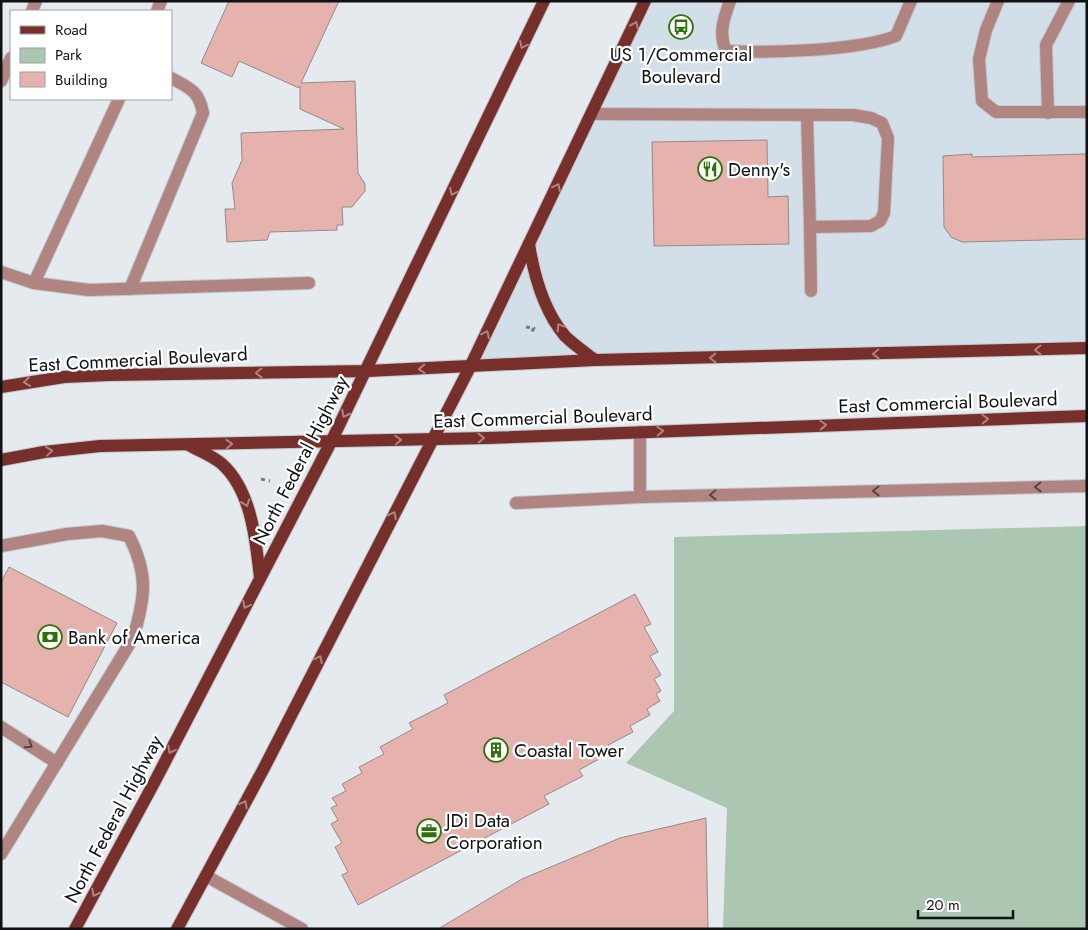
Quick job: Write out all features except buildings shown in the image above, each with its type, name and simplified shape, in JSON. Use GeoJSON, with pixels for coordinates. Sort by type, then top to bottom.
{"type":"FeatureCollection","features":[{"type":"Feature","properties":{"kind":"main road","name":"North Federal Highway"},"geometry":{"type":"LineString","coordinates":[[75,929],[367,371],[544,1]]}},
{"type":"Feature","properties":{"kind":"main road"},"geometry":{"type":"LineString","coordinates":[[177,929],[264,768],[470,367],[646,1]]}},
{"type":"Feature","properties":{"kind":"main road"},"geometry":{"type":"LineString","coordinates":[[529,244],[534,278],[547,306],[565,336],[595,360]]}},
{"type":"Feature","properties":{"kind":"main road","name":"East Commercial Boulevard"},"geometry":{"type":"LineString","coordinates":[[1,386],[64,377],[90,376],[367,371],[595,360],[1087,348]]}},
{"type":"Feature","properties":{"kind":"main road","name":"East Commercial Boulevard"},"geometry":{"type":"LineString","coordinates":[[1,460],[44,452],[100,446],[432,439],[1087,416]]}},
{"type":"Feature","properties":{"kind":"main road"},"geometry":{"type":"LineString","coordinates":[[189,445],[222,464],[242,493],[255,529],[260,578]]}},
{"type":"Feature","properties":{"kind":"street"},"geometry":{"type":"LineString","coordinates":[[730,1],[722,24],[721,41],[726,50],[741,52],[830,48],[880,42],[896,36],[911,1]]}},
{"type":"Feature","properties":{"kind":"street"},"geometry":{"type":"LineString","coordinates":[[998,1],[986,30],[979,59],[982,101],[996,112],[1087,112]]}},
{"type":"Feature","properties":{"kind":"street"},"geometry":{"type":"LineString","coordinates":[[1048,113],[1046,45],[1069,1]]}},
{"type":"Feature","properties":{"kind":"street"},"geometry":{"type":"LineString","coordinates":[[1,81],[10,60]]}},
{"type":"Feature","properties":{"kind":"street"},"geometry":{"type":"LineString","coordinates":[[130,289],[203,113],[201,102],[193,90],[172,79]]}},
{"type":"Feature","properties":{"kind":"street"},"geometry":{"type":"LineString","coordinates":[[34,283],[119,100]]}},
{"type":"Feature","properties":{"kind":"street"},"geometry":{"type":"LineString","coordinates":[[593,114],[853,115],[871,118],[882,123],[888,138],[884,213],[880,221],[871,226],[810,227]]}},
{"type":"Feature","properties":{"kind":"street"},"geometry":{"type":"LineString","coordinates":[[807,115],[811,291]]}},
{"type":"Feature","properties":{"kind":"street"},"geometry":{"type":"LineString","coordinates":[[1,272],[34,283],[89,290],[309,283]]}},
{"type":"Feature","properties":{"kind":"street"},"geometry":{"type":"LineString","coordinates":[[640,432],[640,497]]}},
{"type":"Feature","properties":{"kind":"street"},"geometry":{"type":"LineString","coordinates":[[516,504],[640,497],[1087,486]]}},
{"type":"Feature","properties":{"kind":"street"},"geometry":{"type":"LineString","coordinates":[[1,546],[67,534],[102,531],[129,536],[144,576],[144,602],[133,638],[1,854]]}},
{"type":"Feature","properties":{"kind":"street"},"geometry":{"type":"LineString","coordinates":[[1,727],[56,763]]}},
{"type":"Feature","properties":{"kind":"street"},"geometry":{"type":"LineString","coordinates":[[206,876],[302,929]]}},
{"type":"Feature","properties":{"kind":"shaded area"},"geometry":{"type":"Polygon","coordinates":[[[640,1],[1087,1],[1087,349],[466,366],[640,1]]]}},
{"type":"Feature","properties":{"kind":"green space"},"geometry":{"type":"Polygon","coordinates":[[[1087,526],[1087,929],[723,929],[727,808],[626,763],[674,711],[674,537],[1087,526]]]}},
{"type":"Feature","properties":{"kind":"place","name":"US 1/Commercial Boulevard"},"geometry":{"type":"Point","coordinates":[681,27]}},
{"type":"Feature","properties":{"kind":"place","name":"Denny's"},"geometry":{"type":"Point","coordinates":[710,169]}},
{"type":"Feature","properties":{"kind":"place","name":"Bank of America"},"geometry":{"type":"Point","coordinates":[50,637]}},
{"type":"Feature","properties":{"kind":"place","name":"Coastal Tower"},"geometry":{"type":"Point","coordinates":[496,750]}},
{"type":"Feature","properties":{"kind":"place","name":"JDi Data Corporation"},"geometry":{"type":"Point","coordinates":[429,831]}}]}
